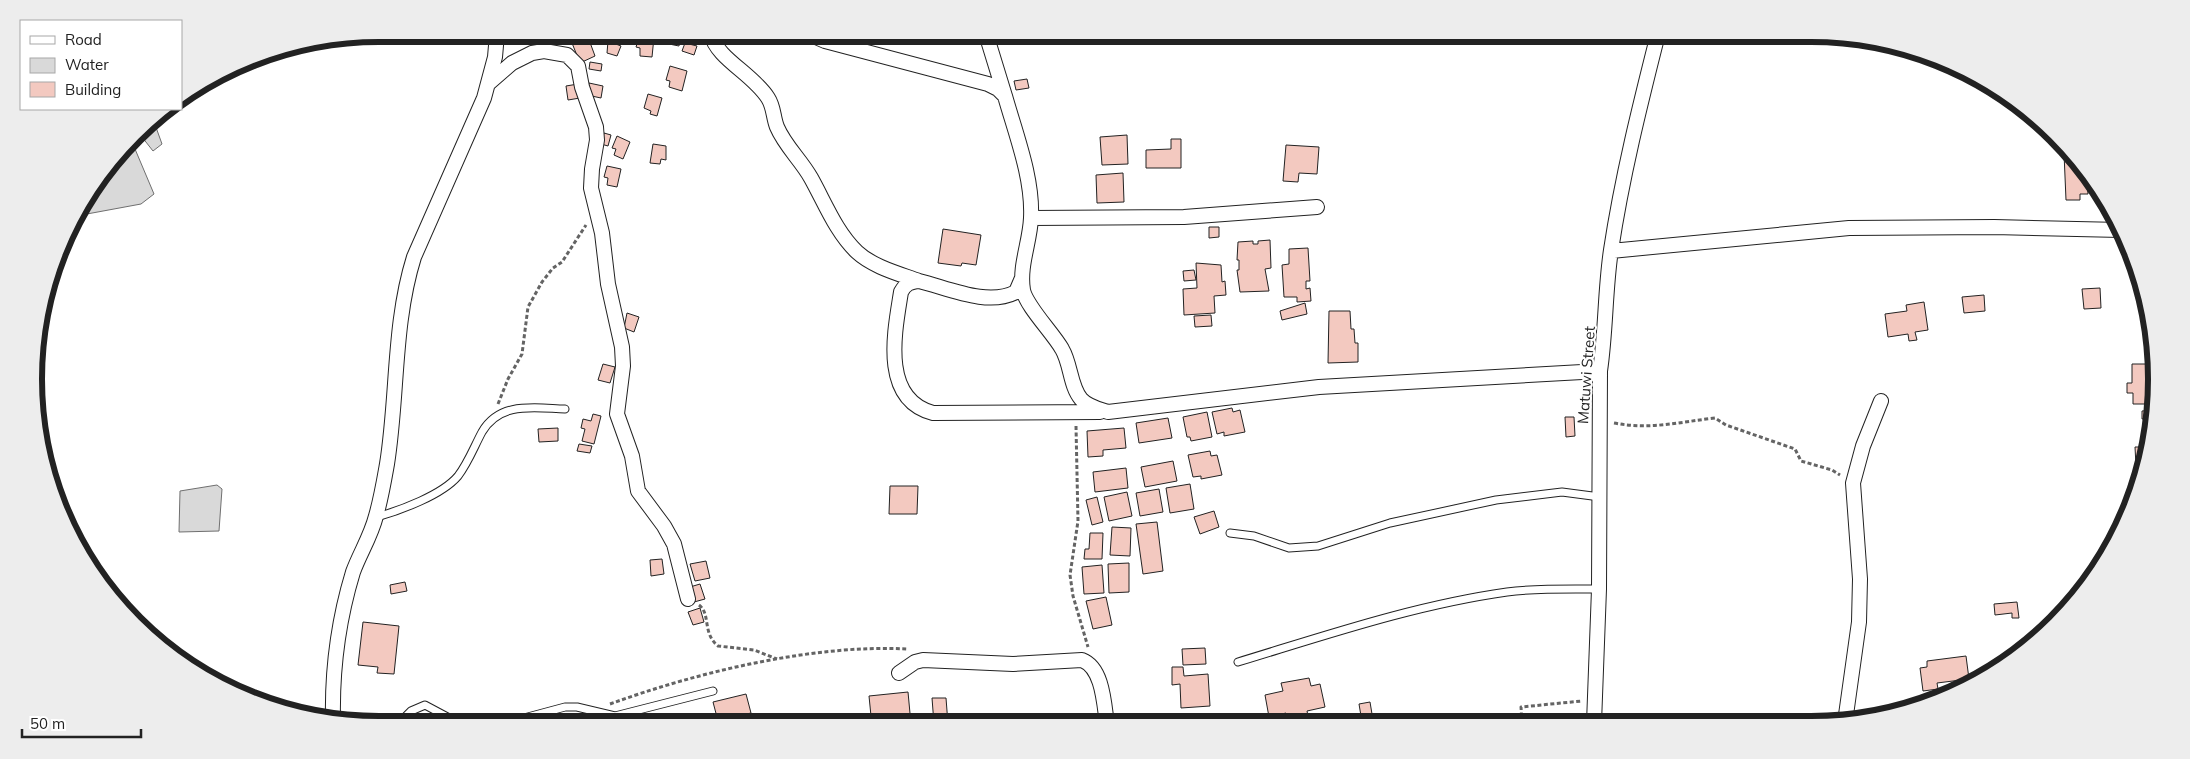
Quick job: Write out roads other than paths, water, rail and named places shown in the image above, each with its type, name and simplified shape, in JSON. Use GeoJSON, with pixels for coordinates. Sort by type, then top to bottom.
{"type":"FeatureCollection","features":[{"type":"Feature","properties":{"kind":"street"},"geometry":{"type":"LineString","coordinates":[[333,713],[337,655],[346,600],[354,572],[376,517],[394,411],[400,318],[408,276],[418,248],[489,83],[496,42]]}},
{"type":"Feature","properties":{"kind":"street"},"geometry":{"type":"LineString","coordinates":[[715,42],[719,52],[757,83],[768,99],[777,128],[811,177],[824,203],[848,242],[858,253],[871,261],[919,282],[985,297],[997,298],[1016,292],[1022,278]]}},
{"type":"Feature","properties":{"kind":"street"},"geometry":{"type":"LineString","coordinates":[[825,42],[988,84],[998,89],[1005,96]]}},
{"type":"Feature","properties":{"kind":"street"},"geometry":{"type":"LineString","coordinates":[[988,42],[1021,154],[1029,194],[1031,218],[1022,278],[1023,292],[1067,358],[1081,399],[1090,406],[1108,412]]}},
{"type":"Feature","properties":{"kind":"street","name":"Matuwi Street"},"geometry":{"type":"LineString","coordinates":[[1594,716],[1599,589],[1600,371],[1611,251],[1625,173],[1656,42]]}},
{"type":"Feature","properties":{"kind":"street"},"geometry":{"type":"LineString","coordinates":[[489,83],[512,63],[532,53],[556,52],[567,54],[578,66],[582,87],[596,127],[597,140],[592,169],[592,188],[596,213],[602,233],[608,284],[622,347],[623,366],[617,414],[632,456],[638,491],[674,544],[688,599]]}},
{"type":"Feature","properties":{"kind":"street"},"geometry":{"type":"LineString","coordinates":[[1031,218],[1184,217],[1317,208]]}},
{"type":"Feature","properties":{"kind":"street"},"geometry":{"type":"LineString","coordinates":[[1611,251],[1849,228],[1994,227],[2113,230]]}},
{"type":"Feature","properties":{"kind":"street"},"geometry":{"type":"LineString","coordinates":[[919,282],[911,282],[901,292],[893,349],[897,374],[908,396],[922,410],[933,413],[1108,412],[1319,387],[1600,371]]}},
{"type":"Feature","properties":{"kind":"street"},"geometry":{"type":"LineString","coordinates":[[1846,715],[1859,622],[1860,579],[1853,483],[1863,446],[1881,401]]}},
{"type":"Feature","properties":{"kind":"street"},"geometry":{"type":"LineString","coordinates":[[899,673],[915,662],[934,659],[1013,664],[1074,659],[1089,662],[1098,676],[1106,716]]}},
{"type":"Feature","properties":{"kind":"lane"},"geometry":{"type":"LineString","coordinates":[[376,517],[411,505],[458,476],[481,434],[493,418],[511,409],[565,409]]}},
{"type":"Feature","properties":{"kind":"lane"},"geometry":{"type":"LineString","coordinates":[[1230,533],[1254,536],[1289,548],[1318,546],[1390,523],[1496,500],[1562,492],[1600,497]]}},
{"type":"Feature","properties":{"kind":"lane"},"geometry":{"type":"LineString","coordinates":[[1238,662],[1382,619],[1439,605],[1509,592],[1599,589]]}},
{"type":"Feature","properties":{"kind":"lane"},"geometry":{"type":"LineString","coordinates":[[531,716],[565,707],[577,707],[615,716],[624,715],[713,691]]}},
{"type":"Feature","properties":{"kind":"lane"},"geometry":{"type":"LineString","coordinates":[[406,716],[411,711],[425,706],[445,716]]}},
{"type":"Feature","properties":{"kind":"lane"},"geometry":{"type":"LineString","coordinates":[[598,713],[601,716]]}},
{"type":"Feature","properties":{"kind":"water"},"geometry":{"type":"Polygon","coordinates":[[[156,127],[162,144],[153,151],[143,139],[156,127]]]}},
{"type":"Feature","properties":{"kind":"water"},"geometry":{"type":"Polygon","coordinates":[[[135,149],[154,194],[141,204],[86,214],[112,174],[135,149]]]}},
{"type":"Feature","properties":{"kind":"water"},"geometry":{"type":"Polygon","coordinates":[[[217,485],[222,489],[219,531],[179,532],[180,491],[217,485]]]}}]}
